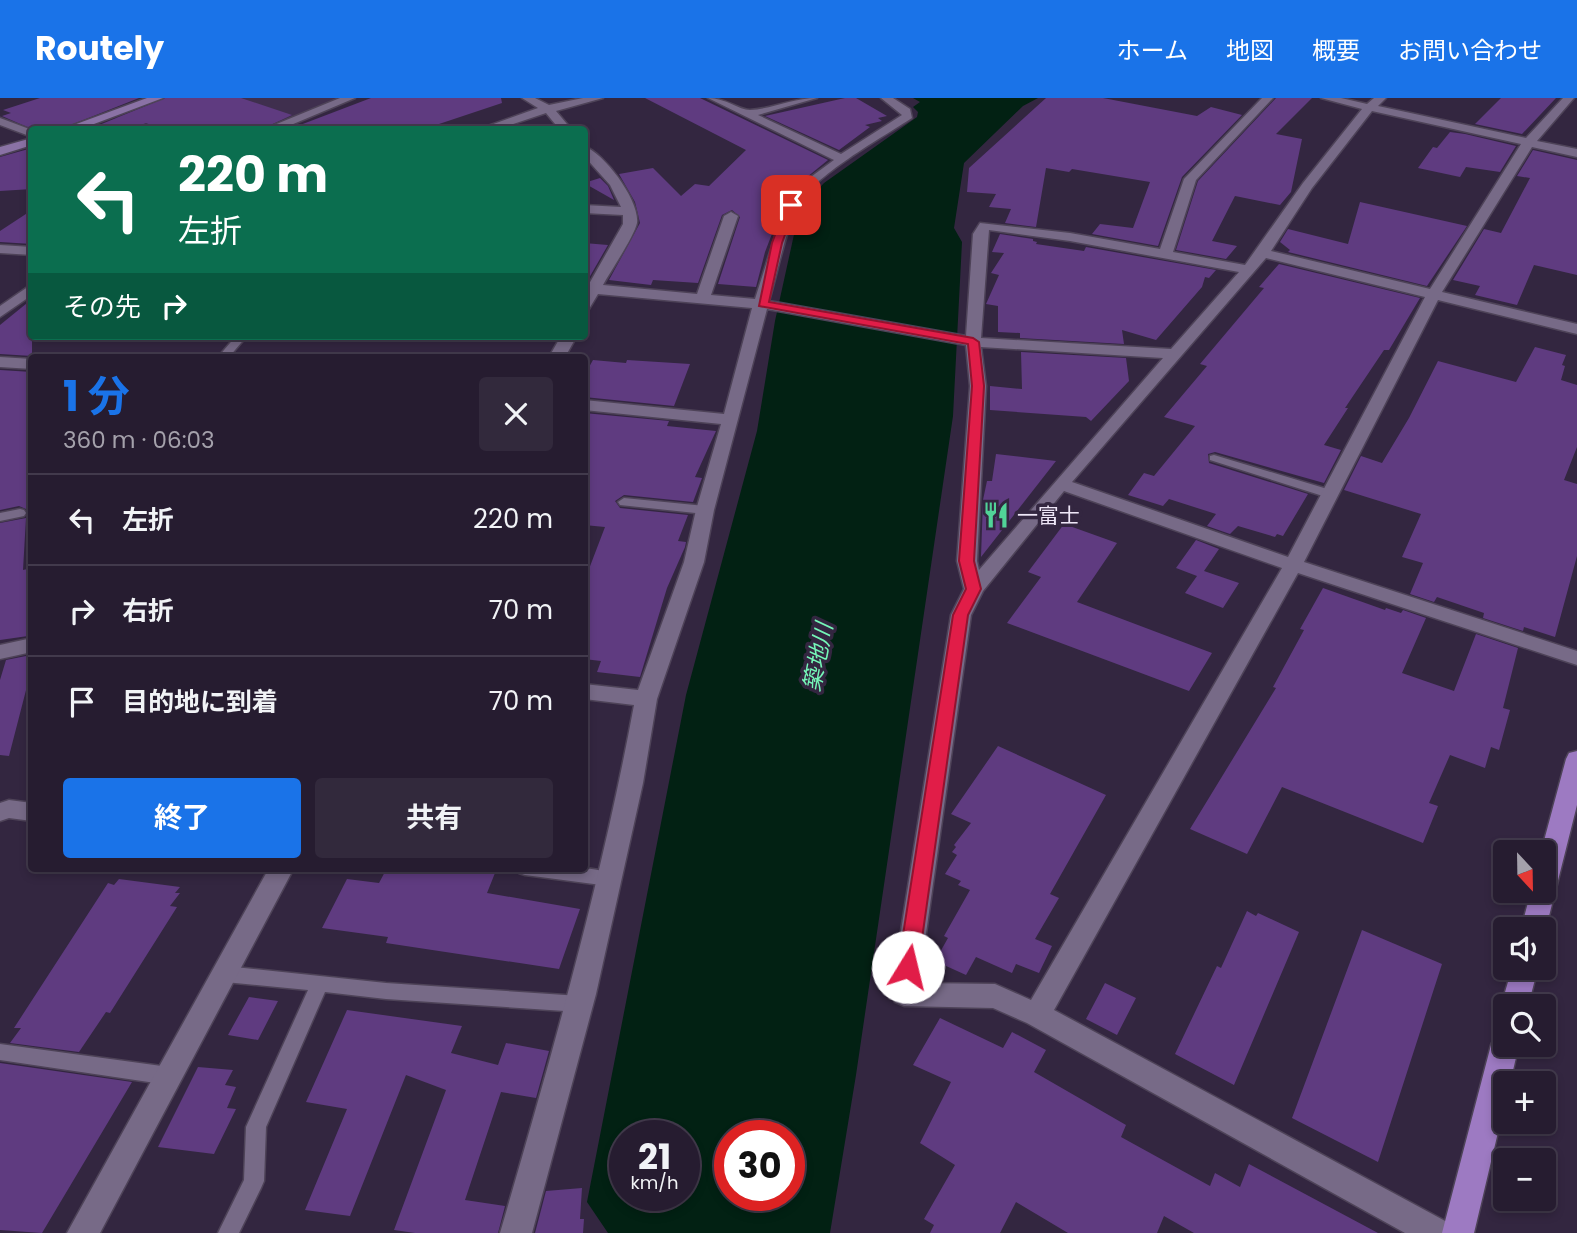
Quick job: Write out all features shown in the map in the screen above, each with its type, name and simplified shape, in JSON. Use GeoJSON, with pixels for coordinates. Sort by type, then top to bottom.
{"type":"FeatureCollection","features":[{"type":"Feature","properties":{"kind":"main road"},"geometry":{"type":"LineString","coordinates":[[1537,917],[1577,759]]}},
{"type":"Feature","properties":{"kind":"main road"},"geometry":{"type":"LineString","coordinates":[[1458,1233],[1502,1057]]}},
{"type":"Feature","properties":{"kind":"street"},"geometry":{"type":"LineString","coordinates":[[77,126],[158,98]]}},
{"type":"Feature","properties":{"kind":"street"},"geometry":{"type":"LineString","coordinates":[[277,126],[350,98]]}},
{"type":"Feature","properties":{"kind":"street"},"geometry":{"type":"LineString","coordinates":[[527,98],[548,109],[563,126]]}},
{"type":"Feature","properties":{"kind":"street"},"geometry":{"type":"LineString","coordinates":[[495,126],[548,109],[598,98]]}},
{"type":"Feature","properties":{"kind":"street"},"geometry":{"type":"LineString","coordinates":[[713,98],[842,159]]}},
{"type":"Feature","properties":{"kind":"street"},"geometry":{"type":"LineString","coordinates":[[748,114],[812,98]]}},
{"type":"Feature","properties":{"kind":"street"},"geometry":{"type":"LineString","coordinates":[[516,1233],[580,1004],[609,880],[646,699],[694,562],[705,510],[755,323],[768,305],[777,243],[791,205],[808,185],[908,116],[906,111],[886,98]]}},
{"type":"Feature","properties":{"kind":"street"},"geometry":{"type":"LineString","coordinates":[[1165,255],[1190,179],[1268,98]]}},
{"type":"Feature","properties":{"kind":"street"},"geometry":{"type":"LineString","coordinates":[[1326,98],[1577,153]]}},
{"type":"Feature","properties":{"kind":"street"},"geometry":{"type":"LineString","coordinates":[[1381,98],[1370,107],[1307,186],[1263,253],[1060,484],[974,589],[961,615],[904,994],[995,996],[1037,1015],[1436,1233]]}},
{"type":"Feature","properties":{"kind":"street"},"geometry":{"type":"LineString","coordinates":[[1037,1015],[1293,565],[1434,294],[1528,142],[1569,98]]}},
{"type":"Feature","properties":{"kind":"street"},"geometry":{"type":"LineString","coordinates":[[0,121],[28,132]]}},
{"type":"Feature","properties":{"kind":"street"},"geometry":{"type":"LineString","coordinates":[[0,151],[28,142]]}},
{"type":"Feature","properties":{"kind":"street"},"geometry":{"type":"LineString","coordinates":[[588,153],[621,189],[630,211],[629,224],[589,288],[768,305],[968,341],[1176,354]]}},
{"type":"Feature","properties":{"kind":"street"},"geometry":{"type":"LineString","coordinates":[[588,209],[630,211]]}},
{"type":"Feature","properties":{"kind":"street"},"geometry":{"type":"LineString","coordinates":[[702,299],[731,216]]}},
{"type":"Feature","properties":{"kind":"street"},"geometry":{"type":"LineString","coordinates":[[974,589],[967,561],[978,386],[968,341],[980,234],[985,226],[1070,237],[1247,269]]}},
{"type":"Feature","properties":{"kind":"street"},"geometry":{"type":"LineString","coordinates":[[0,249],[28,251]]}},
{"type":"Feature","properties":{"kind":"street"},"geometry":{"type":"LineString","coordinates":[[1263,253],[1577,329]]}},
{"type":"Feature","properties":{"kind":"street"},"geometry":{"type":"LineString","coordinates":[[0,313],[28,291]]}},
{"type":"Feature","properties":{"kind":"street"},"geometry":{"type":"LineString","coordinates":[[0,362],[28,364]]}},
{"type":"Feature","properties":{"kind":"street"},"geometry":{"type":"LineString","coordinates":[[588,405],[731,420]]}},
{"type":"Feature","properties":{"kind":"street"},"geometry":{"type":"LineString","coordinates":[[1060,484],[1293,565],[1577,657]]}},
{"type":"Feature","properties":{"kind":"street"},"geometry":{"type":"LineString","coordinates":[[0,652],[28,646]]}},
{"type":"Feature","properties":{"kind":"street"},"geometry":{"type":"LineString","coordinates":[[588,692],[646,699]]}},
{"type":"Feature","properties":{"kind":"street"},"geometry":{"type":"LineString","coordinates":[[0,812],[9,809],[28,811]]}},
{"type":"Feature","properties":{"kind":"street"},"geometry":{"type":"LineString","coordinates":[[83,1233],[280,872]]}},
{"type":"Feature","properties":{"kind":"lane"},"geometry":{"type":"LineString","coordinates":[[226,354],[238,340]]}},
{"type":"Feature","properties":{"kind":"lane"},"geometry":{"type":"LineString","coordinates":[[1214,458],[1330,494]]}},
{"type":"Feature","properties":{"kind":"lane"},"geometry":{"type":"LineString","coordinates":[[624,502],[705,510]]}},
{"type":"Feature","properties":{"kind":"lane"},"geometry":{"type":"LineString","coordinates":[[0,516],[20,513]]}},
{"type":"Feature","properties":{"kind":"lane"},"geometry":{"type":"LineString","coordinates":[[553,872],[609,880]]}},
{"type":"Feature","properties":{"kind":"lane"},"geometry":{"type":"LineString","coordinates":[[225,974],[580,1004]]}},
{"type":"Feature","properties":{"kind":"lane"},"geometry":{"type":"LineString","coordinates":[[229,1233],[254,1181],[256,1127],[320,984]]}},
{"type":"Feature","properties":{"kind":"lane"},"geometry":{"type":"LineString","coordinates":[[0,1052],[169,1076]]}},
{"type":"Feature","properties":{"kind":"shaded area"},"geometry":{"type":"Polygon","coordinates":[[[172,98],[344,98],[265,126],[143,126],[115,118],[172,98]]]}},
{"type":"Feature","properties":{"kind":"water","name":"築地川"},"geometry":{"type":"Polygon","coordinates":[[[913,98],[1038,98],[1023,106],[964,163],[954,228],[962,242],[953,416],[856,1075],[830,1233],[608,1233],[587,1202],[686,695],[757,431],[775,321],[795,230],[812,196],[824,183],[917,117],[918,112],[913,107],[920,102],[913,98]]]}},
{"type":"Feature","properties":{"kind":"building"},"geometry":{"type":"Polygon","coordinates":[[[40,98],[139,98],[68,126],[28,127],[2,116],[11,113],[3,110],[40,98]]]}},
{"type":"Feature","properties":{"kind":"building"},"geometry":{"type":"Polygon","coordinates":[[[165,98],[241,98],[292,115],[269,126],[154,126],[146,123],[138,126],[97,126],[165,98]]]}},
{"type":"Feature","properties":{"kind":"building"},"geometry":{"type":"Polygon","coordinates":[[[371,98],[501,98],[502,103],[433,126],[298,126],[371,98]]]}},
{"type":"Feature","properties":{"kind":"building"},"geometry":{"type":"Polygon","coordinates":[[[645,98],[700,98],[828,160],[780,199],[785,200],[765,252],[756,287],[718,284],[740,217],[732,210],[722,215],[698,283],[653,280],[651,285],[609,280],[640,223],[635,202],[619,174],[653,168],[681,196],[695,184],[709,186],[746,150],[645,98]]]}},
{"type":"Feature","properties":{"kind":"building"},"geometry":{"type":"Polygon","coordinates":[[[845,98],[856,98],[887,116],[878,118],[882,121],[865,125],[870,127],[839,150],[765,116],[845,98]]]}},
{"type":"Feature","properties":{"kind":"building"},"geometry":{"type":"Polygon","coordinates":[[[1046,98],[1103,98],[1197,116],[1211,107],[1242,115],[1182,177],[1158,246],[1092,234],[1100,224],[1133,228],[1150,182],[1072,169],[1069,172],[1046,168],[1036,227],[1005,223],[1011,209],[989,207],[996,194],[967,192],[969,168],[1046,98]]]}},
{"type":"Feature","properties":{"kind":"building"},"geometry":{"type":"Polygon","coordinates":[[[1276,98],[1312,98],[1276,134],[1302,139],[1291,192],[1280,205],[1235,196],[1212,241],[1237,246],[1226,259],[1176,250],[1198,181],[1276,98]]]}},
{"type":"Feature","properties":{"kind":"building"},"geometry":{"type":"Polygon","coordinates":[[[1501,98],[1556,98],[1522,134],[1475,124],[1501,98]]]}},
{"type":"Feature","properties":{"kind":"building"},"geometry":{"type":"Polygon","coordinates":[[[1450,132],[1516,146],[1500,172],[1466,167],[1460,177],[1418,168],[1433,147],[1437,148],[1450,132]]]}},
{"type":"Feature","properties":{"kind":"building"},"geometry":{"type":"Polygon","coordinates":[[[28,149],[28,189],[0,191],[0,157],[28,149]]]}},
{"type":"Feature","properties":{"kind":"building"},"geometry":{"type":"Polygon","coordinates":[[[1533,150],[1577,160],[1577,275],[1534,265],[1517,305],[1475,295],[1480,286],[1453,280],[1484,229],[1501,233],[1530,178],[1517,176],[1533,150]]]}},
{"type":"Feature","properties":{"kind":"building"},"geometry":{"type":"Polygon","coordinates":[[[600,178],[608,186],[614,200],[588,185],[588,182],[600,178]]]}},
{"type":"Feature","properties":{"kind":"building"},"geometry":{"type":"Polygon","coordinates":[[[1360,202],[1467,226],[1427,286],[1288,252],[1290,250],[1280,242],[1288,229],[1348,244],[1360,202]]]}},
{"type":"Feature","properties":{"kind":"building"},"geometry":{"type":"Polygon","coordinates":[[[28,213],[28,244],[0,242],[0,231],[28,213]]]}},
{"type":"Feature","properties":{"kind":"building"},"geometry":{"type":"Polygon","coordinates":[[[1000,234],[1033,239],[1036,244],[1084,251],[1086,247],[1216,270],[1209,278],[1205,277],[1202,287],[1156,340],[1122,330],[1124,344],[1020,338],[1020,333],[998,332],[998,306],[986,304],[999,275],[991,273],[1004,253],[992,252],[1000,234]]]}},
{"type":"Feature","properties":{"kind":"building"},"geometry":{"type":"Polygon","coordinates":[[[588,243],[608,245],[589,278],[588,243]]]}},
{"type":"Feature","properties":{"kind":"building"},"geometry":{"type":"Polygon","coordinates":[[[1279,264],[1420,298],[1389,350],[1384,350],[1345,408],[1348,408],[1324,445],[1341,450],[1324,483],[1215,452],[1208,454],[1209,463],[1308,494],[1283,536],[1277,534],[1275,537],[1238,526],[1230,534],[1207,526],[1216,514],[1169,499],[1163,506],[1128,495],[1144,473],[1154,476],[1195,426],[1164,417],[1207,366],[1200,364],[1264,288],[1259,287],[1279,264]]]}},
{"type":"Feature","properties":{"kind":"building"},"geometry":{"type":"Polygon","coordinates":[[[28,302],[28,340],[32,340],[32,354],[0,354],[0,325],[28,302]]]}},
{"type":"Feature","properties":{"kind":"building"},"geometry":{"type":"Polygon","coordinates":[[[1535,347],[1566,355],[1561,380],[1577,385],[1577,447],[1564,480],[1577,484],[1577,556],[1555,637],[1524,627],[1523,631],[1483,618],[1484,613],[1437,597],[1434,602],[1410,594],[1423,563],[1402,557],[1421,514],[1344,490],[1361,456],[1382,463],[1438,361],[1516,382],[1535,347]]]}},
{"type":"Feature","properties":{"kind":"building"},"geometry":{"type":"Polygon","coordinates":[[[1021,352],[1126,358],[1129,381],[1091,421],[1086,417],[990,410],[990,386],[1022,389],[1021,352]]]}},
{"type":"Feature","properties":{"kind":"building"},"geometry":{"type":"Polygon","coordinates":[[[593,360],[690,364],[674,406],[588,397],[588,369],[593,360]]]}},
{"type":"Feature","properties":{"kind":"building"},"geometry":{"type":"Polygon","coordinates":[[[0,370],[28,372],[28,500],[26,509],[19,506],[0,510],[0,370]]]}},
{"type":"Feature","properties":{"kind":"building"},"geometry":{"type":"Polygon","coordinates":[[[588,413],[669,421],[667,426],[716,431],[695,477],[702,478],[693,502],[624,495],[615,501],[620,508],[688,515],[678,541],[686,542],[685,547],[667,588],[640,677],[597,672],[601,661],[588,659],[588,572],[605,527],[588,525],[588,413]]]}},
{"type":"Feature","properties":{"kind":"building"},"geometry":{"type":"Polygon","coordinates":[[[996,454],[1056,461],[981,557],[983,500],[987,481],[992,481],[996,454]]]}},
{"type":"Feature","properties":{"kind":"building"},"geometry":{"type":"Polygon","coordinates":[[[26,518],[23,570],[28,569],[28,636],[0,640],[0,523],[26,518]]]}},
{"type":"Feature","properties":{"kind":"building"},"geometry":{"type":"Polygon","coordinates":[[[1064,524],[1117,543],[1077,602],[1212,653],[1189,691],[1007,623],[1041,577],[1028,572],[1064,524]]]}},
{"type":"Feature","properties":{"kind":"building"},"geometry":{"type":"Polygon","coordinates":[[[1196,540],[1219,549],[1204,571],[1239,583],[1223,608],[1185,593],[1197,576],[1176,568],[1196,540]]]}},
{"type":"Feature","properties":{"kind":"building"},"geometry":{"type":"Polygon","coordinates":[[[1323,588],[1385,610],[1386,608],[1401,613],[1403,610],[1426,618],[1402,673],[1454,691],[1476,634],[1518,648],[1503,708],[1510,710],[1499,750],[1491,747],[1485,768],[1450,755],[1429,803],[1438,806],[1423,843],[1282,787],[1247,854],[1190,829],[1276,688],[1273,687],[1304,630],[1300,629],[1323,588]]]}},
{"type":"Feature","properties":{"kind":"building"},"geometry":{"type":"Polygon","coordinates":[[[26,656],[28,662],[28,682],[9,756],[0,755],[0,680],[6,660],[26,656]]]}},
{"type":"Feature","properties":{"kind":"building"},"geometry":{"type":"Polygon","coordinates":[[[998,746],[1106,795],[1050,894],[1059,898],[1035,939],[1052,946],[1039,973],[1016,964],[1012,973],[976,957],[966,975],[935,961],[948,938],[944,936],[970,890],[958,885],[961,881],[945,874],[957,855],[952,852],[956,847],[954,845],[971,823],[951,814],[998,746]]]}},
{"type":"Feature","properties":{"kind":"building"},"geometry":{"type":"Polygon","coordinates":[[[385,872],[495,872],[487,893],[580,909],[559,969],[386,943],[388,937],[322,928],[347,879],[379,883],[385,872]]]}},
{"type":"Feature","properties":{"kind":"building"},"geometry":{"type":"Polygon","coordinates":[[[119,879],[180,887],[175,893],[180,893],[170,906],[177,907],[110,1013],[106,1012],[79,1052],[10,1043],[21,1028],[14,1028],[108,883],[114,885],[119,879]]]}},
{"type":"Feature","properties":{"kind":"building"},"geometry":{"type":"Polygon","coordinates":[[[1247,911],[1256,916],[1258,913],[1299,932],[1234,1085],[1175,1054],[1217,966],[1221,968],[1247,911]]]}},
{"type":"Feature","properties":{"kind":"building"},"geometry":{"type":"Polygon","coordinates":[[[1362,930],[1442,964],[1378,1162],[1292,1118],[1362,930]]]}},
{"type":"Feature","properties":{"kind":"building"},"geometry":{"type":"Polygon","coordinates":[[[1105,983],[1136,998],[1117,1035],[1086,1019],[1105,983]]]}},
{"type":"Feature","properties":{"kind":"building"},"geometry":{"type":"Polygon","coordinates":[[[249,997],[278,1001],[258,1040],[228,1035],[249,997]]]}},
{"type":"Feature","properties":{"kind":"building"},"geometry":{"type":"Polygon","coordinates":[[[347,1010],[462,1026],[451,1053],[498,1065],[506,1043],[549,1051],[536,1098],[501,1092],[465,1200],[505,1206],[498,1233],[415,1233],[394,1230],[446,1090],[406,1075],[350,1216],[305,1210],[347,1109],[306,1102],[347,1010]]]}},
{"type":"Feature","properties":{"kind":"building"},"geometry":{"type":"Polygon","coordinates":[[[940,1018],[1003,1048],[1012,1032],[1046,1050],[1034,1072],[1126,1125],[1121,1137],[1210,1186],[1215,1173],[1240,1187],[1249,1164],[1378,1233],[1194,1233],[1164,1216],[1157,1233],[1068,1233],[1016,1202],[1000,1233],[930,1233],[934,1225],[924,1219],[955,1165],[920,1143],[951,1082],[913,1065],[940,1018]]]}},
{"type":"Feature","properties":{"kind":"building"},"geometry":{"type":"Polygon","coordinates":[[[0,1063],[132,1082],[42,1233],[0,1230],[0,1063]]]}},
{"type":"Feature","properties":{"kind":"building"},"geometry":{"type":"Polygon","coordinates":[[[198,1067],[233,1070],[225,1085],[236,1087],[227,1108],[236,1109],[214,1154],[158,1147],[198,1067]]]}},
{"type":"Feature","properties":{"kind":"building"},"geometry":{"type":"Polygon","coordinates":[[[582,1188],[580,1219],[584,1219],[583,1233],[535,1233],[546,1191],[582,1188]]]}},
{"type":"Feature","properties":{"kind":"place","name":"一富士"},"geometry":{"type":"Point","coordinates":[996,515]}},
{"type":"Feature","properties":{"kind":"route"},"geometry":{"type":"LineString","coordinates":[[791,205],[777,243],[762,304],[973,342],[978,386],[967,561],[974,589],[961,615],[908,967]]}}]}
